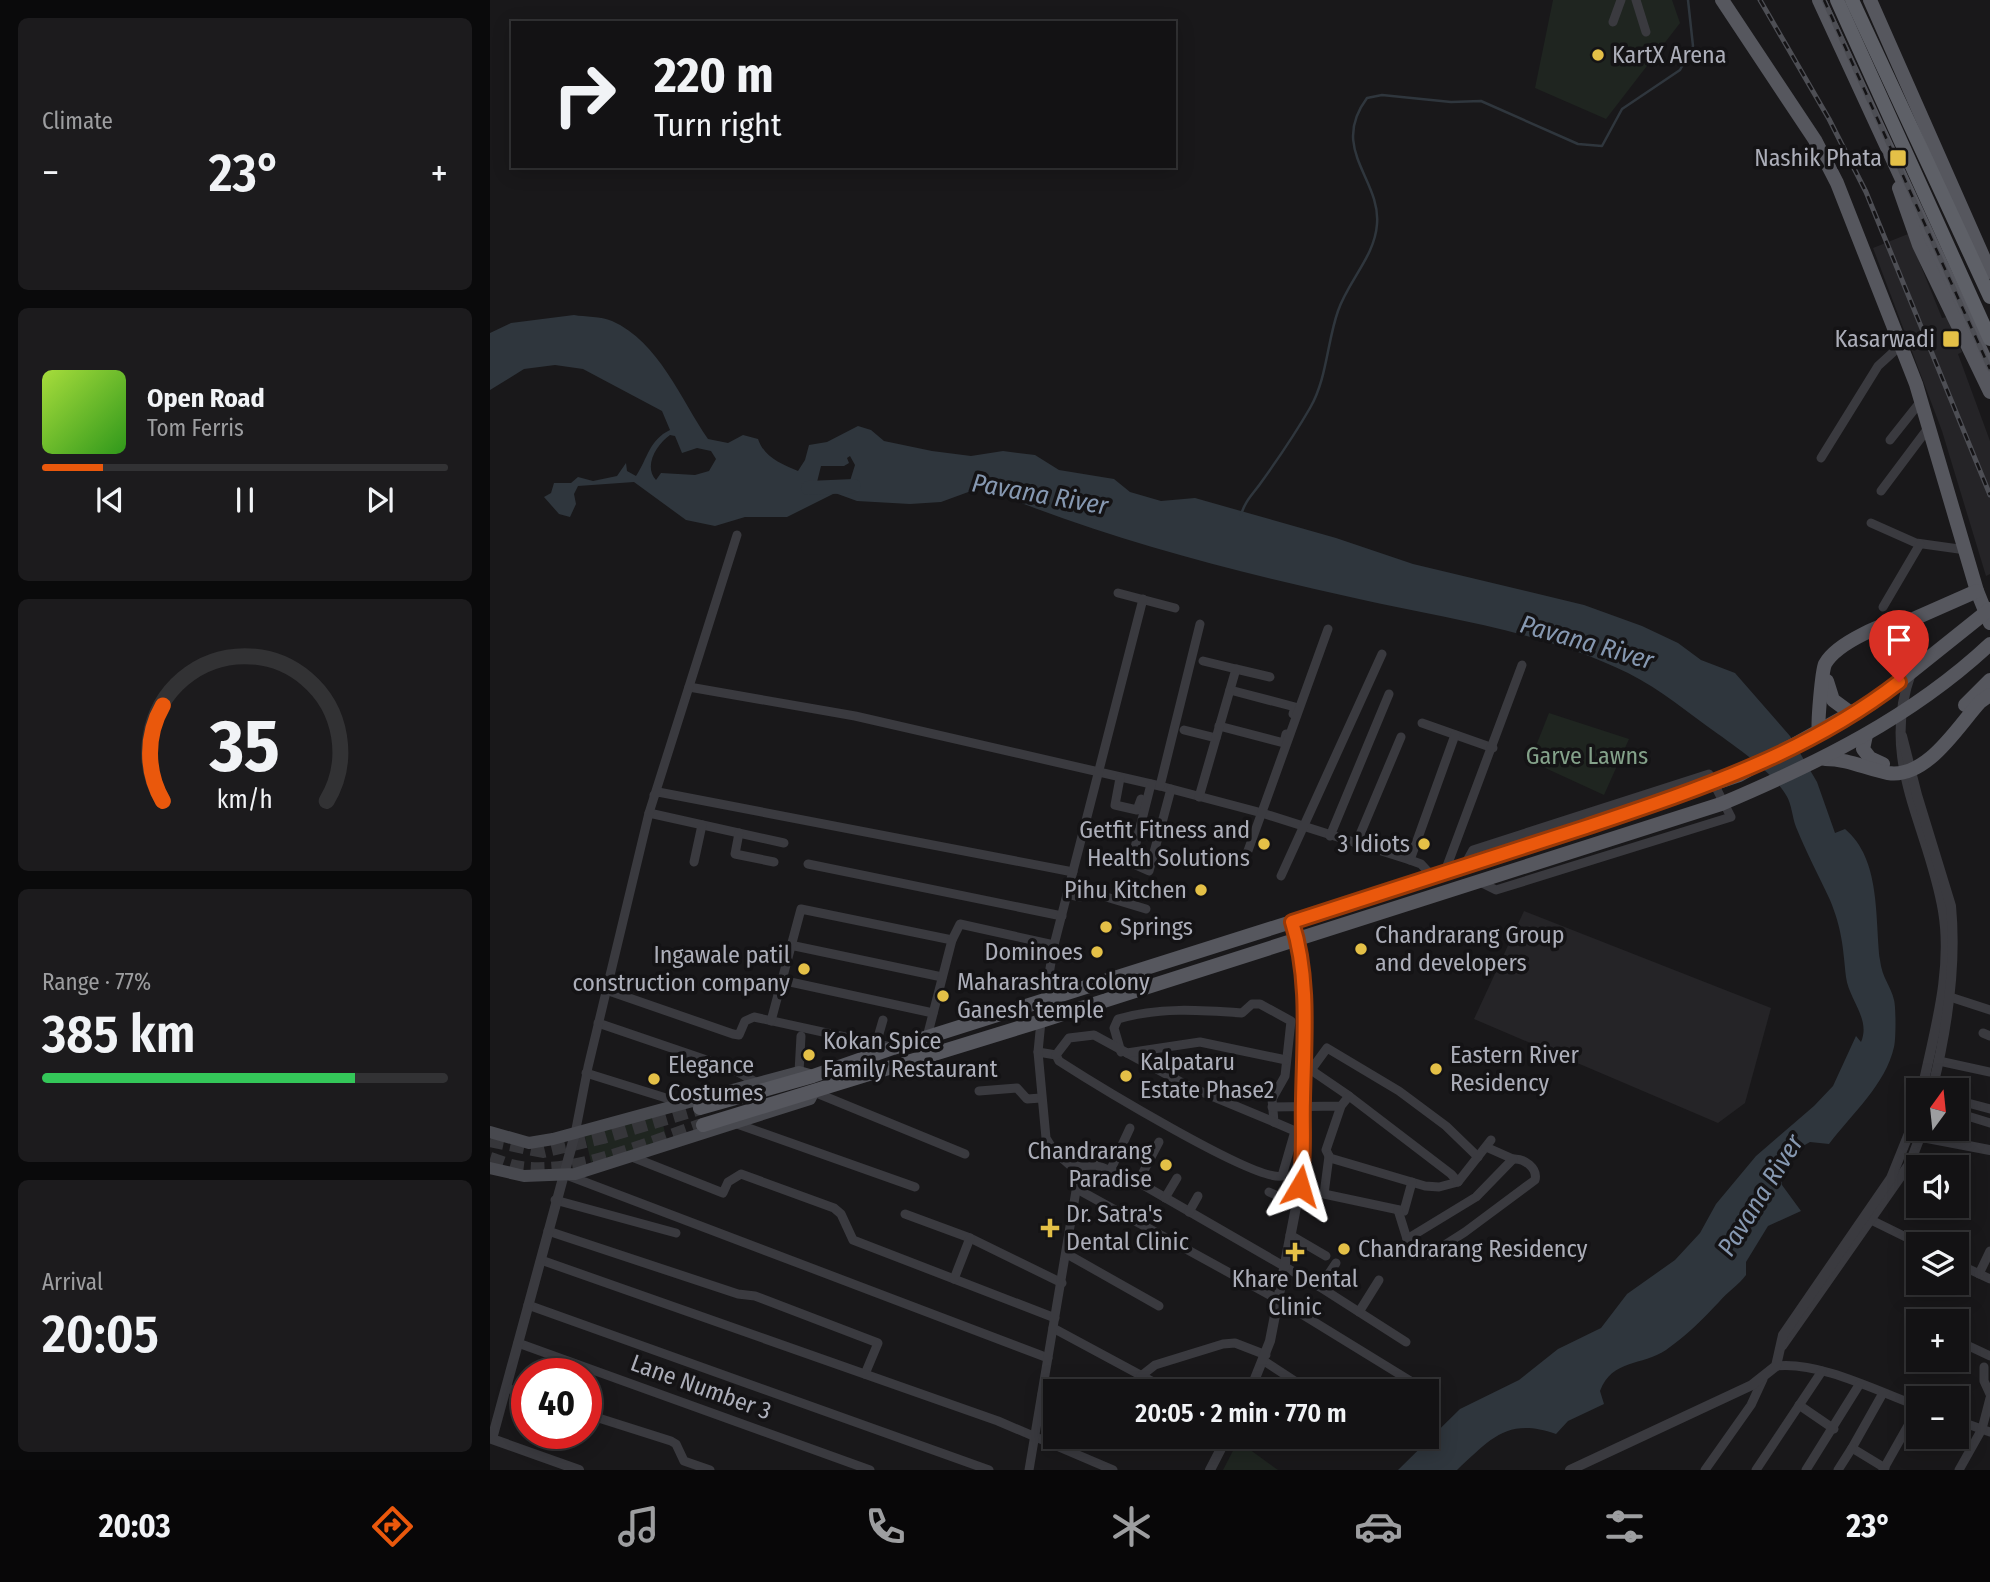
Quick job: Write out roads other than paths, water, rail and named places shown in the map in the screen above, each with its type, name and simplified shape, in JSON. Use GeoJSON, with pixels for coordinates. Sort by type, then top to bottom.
{"type":"FeatureCollection","features":[{"type":"Feature","properties":{"kind":"highway"},"geometry":{"type":"LineString","coordinates":[[1837,0],[1990,339]]}},
{"type":"Feature","properties":{"kind":"highway"},"geometry":{"type":"LineString","coordinates":[[1852,0],[1990,297]]}},
{"type":"Feature","properties":{"kind":"main road"},"geometry":{"type":"LineString","coordinates":[[1722,0],[1825,159],[1921,401],[1977,591],[1987,608],[1990,623]]}},
{"type":"Feature","properties":{"kind":"main road"},"geometry":{"type":"LineString","coordinates":[[1819,0],[1990,370]]}},
{"type":"Feature","properties":{"kind":"main road"},"geometry":{"type":"LineString","coordinates":[[1870,0],[1990,272]]}},
{"type":"Feature","properties":{"kind":"main road"},"geometry":{"type":"LineString","coordinates":[[1898,169],[1898,187],[1912,228],[1990,392]]}},
{"type":"Feature","properties":{"kind":"main road"},"geometry":{"type":"LineString","coordinates":[[1852,713],[1833,700],[1828,690],[1828,677],[1833,665],[1860,646],[1977,591]]}},
{"type":"Feature","properties":{"kind":"main road"},"geometry":{"type":"LineString","coordinates":[[703,1125],[893,1048],[1463,868],[1714,784],[1819,733],[1880,697],[1987,608]]}},
{"type":"Feature","properties":{"kind":"main road"},"geometry":{"type":"LineString","coordinates":[[1819,733],[1821,679],[1828,659],[1870,632],[1898,620],[1909,621]]}},
{"type":"Feature","properties":{"kind":"main road"},"geometry":{"type":"LineString","coordinates":[[490,1132],[529,1143],[809,1080],[1041,1021],[1480,883],[1721,804],[1824,759],[1866,735],[1949,679],[1990,644]]}},
{"type":"Feature","properties":{"kind":"main road"},"geometry":{"type":"LineString","coordinates":[[1866,735],[1863,749],[1871,758],[1893,766],[1907,764],[1926,751],[1988,690]]}},
{"type":"Feature","properties":{"kind":"main road"},"geometry":{"type":"LineString","coordinates":[[1824,759],[1854,761],[1893,774],[1909,771],[1929,759],[1988,690]]}},
{"type":"Feature","properties":{"kind":"main road"},"geometry":{"type":"LineString","coordinates":[[693,1106],[757,1083],[809,1080]]}},
{"type":"Feature","properties":{"kind":"main road"},"geometry":{"type":"LineString","coordinates":[[490,1168],[524,1176],[565,1175],[632,1157],[810,1099],[809,1080]]}},
{"type":"Feature","properties":{"kind":"street"},"geometry":{"type":"LineString","coordinates":[[1613,22],[1621,0]]}},
{"type":"Feature","properties":{"kind":"street"},"geometry":{"type":"LineString","coordinates":[[1636,0],[1646,32]]}},
{"type":"Feature","properties":{"kind":"street"},"geometry":{"type":"LineString","coordinates":[[1822,458],[1878,366],[1901,345]]}},
{"type":"Feature","properties":{"kind":"street"},"geometry":{"type":"LineString","coordinates":[[1890,440],[1921,401]]}},
{"type":"Feature","properties":{"kind":"street"},"geometry":{"type":"LineString","coordinates":[[1881,491],[1929,427]]}},
{"type":"Feature","properties":{"kind":"street"},"geometry":{"type":"LineString","coordinates":[[1871,523],[1920,544],[1966,551]]}},
{"type":"Feature","properties":{"kind":"street"},"geometry":{"type":"LineString","coordinates":[[579,1470],[491,1443],[555,1200],[565,1175],[586,1073],[649,813],[737,535]]}},
{"type":"Feature","properties":{"kind":"street"},"geometry":{"type":"LineString","coordinates":[[1883,607],[1920,544]]}},
{"type":"Feature","properties":{"kind":"street"},"geometry":{"type":"LineString","coordinates":[[1118,593],[1175,608]]}},
{"type":"Feature","properties":{"kind":"street"},"geometry":{"type":"LineString","coordinates":[[1029,1470],[1079,1173],[1054,1151],[1046,1138],[1038,1052],[1041,1021],[1054,945],[1143,599]]}},
{"type":"Feature","properties":{"kind":"street"},"geometry":{"type":"LineString","coordinates":[[1935,1078],[1946,996],[1943,911],[1908,795],[1899,748],[1902,706],[1913,668],[1987,608]]}},
{"type":"Feature","properties":{"kind":"street"},"geometry":{"type":"LineString","coordinates":[[1171,789],[1149,872],[1131,863],[1200,624]]}},
{"type":"Feature","properties":{"kind":"street"},"geometry":{"type":"LineString","coordinates":[[1245,859],[1328,629]]}},
{"type":"Feature","properties":{"kind":"street"},"geometry":{"type":"LineString","coordinates":[[1281,876],[1382,654]]}},
{"type":"Feature","properties":{"kind":"street"},"geometry":{"type":"LineString","coordinates":[[1203,661],[1270,677]]}},
{"type":"Feature","properties":{"kind":"street"},"geometry":{"type":"LineString","coordinates":[[688,687],[855,716],[1171,789],[1262,813],[1409,860],[1439,875],[1493,748],[1522,665]]}},
{"type":"Feature","properties":{"kind":"street"},"geometry":{"type":"LineString","coordinates":[[1199,797],[1236,669]]}},
{"type":"Feature","properties":{"kind":"street"},"geometry":{"type":"LineString","coordinates":[[1219,726],[1284,743],[1295,707],[1230,690]]}},
{"type":"Feature","properties":{"kind":"street"},"geometry":{"type":"LineString","coordinates":[[1330,836],[1389,694]]}},
{"type":"Feature","properties":{"kind":"street"},"geometry":{"type":"LineString","coordinates":[[1422,723],[1493,748]]}},
{"type":"Feature","properties":{"kind":"street"},"geometry":{"type":"LineString","coordinates":[[1184,730],[1216,738]]}},
{"type":"Feature","properties":{"kind":"street"},"geometry":{"type":"LineString","coordinates":[[1409,860],[1455,735]]}},
{"type":"Feature","properties":{"kind":"street"},"geometry":{"type":"LineString","coordinates":[[1356,844],[1401,737]]}},
{"type":"Feature","properties":{"kind":"street"},"geometry":{"type":"LineString","coordinates":[[1463,868],[1474,850],[1709,774],[1731,817],[1496,890],[1480,883]]}},
{"type":"Feature","properties":{"kind":"street"},"geometry":{"type":"LineString","coordinates":[[1120,778],[1114,804],[1135,810],[1139,809],[1152,785]]}},
{"type":"Feature","properties":{"kind":"street"},"geometry":{"type":"LineString","coordinates":[[654,796],[658,792],[1073,872]]}},
{"type":"Feature","properties":{"kind":"street"},"geometry":{"type":"LineString","coordinates":[[649,813],[784,842]]}},
{"type":"Feature","properties":{"kind":"street"},"geometry":{"type":"LineString","coordinates":[[694,862],[702,825]]}},
{"type":"Feature","properties":{"kind":"street"},"geometry":{"type":"LineString","coordinates":[[739,833],[735,854],[774,862]]}},
{"type":"Feature","properties":{"kind":"street"},"geometry":{"type":"LineString","coordinates":[[808,864],[1062,916]]}},
{"type":"Feature","properties":{"kind":"street"},"geometry":{"type":"LineString","coordinates":[[1067,894],[1080,897],[1083,890],[1146,909]]}},
{"type":"Feature","properties":{"kind":"street"},"geometry":{"type":"LineString","coordinates":[[771,1021],[797,916],[804,909],[951,940]]}},
{"type":"Feature","properties":{"kind":"street"},"geometry":{"type":"LineString","coordinates":[[1255,1379],[1265,1358],[1284,1266],[1296,1204],[1305,1132],[1304,1021],[1297,940],[1292,922]]}},
{"type":"Feature","properties":{"kind":"street"},"geometry":{"type":"LineString","coordinates":[[928,1037],[956,928],[964,924],[1054,945]]}},
{"type":"Feature","properties":{"kind":"street"},"geometry":{"type":"LineString","coordinates":[[790,945],[942,977]]}},
{"type":"Feature","properties":{"kind":"street"},"geometry":{"type":"LineString","coordinates":[[781,980],[933,1013]]}},
{"type":"Feature","properties":{"kind":"street"},"geometry":{"type":"LineString","coordinates":[[606,990],[733,1034],[739,1035],[748,1018],[893,1048]]}},
{"type":"Feature","properties":{"kind":"street"},"geometry":{"type":"LineString","coordinates":[[1946,996],[1990,1010]]}},
{"type":"Feature","properties":{"kind":"street"},"geometry":{"type":"LineString","coordinates":[[1925,1078],[1946,996]]}},
{"type":"Feature","properties":{"kind":"street"},"geometry":{"type":"LineString","coordinates":[[1124,1053],[1114,1028],[1118,1019],[1184,1009],[1242,1013],[1252,1004],[1260,1004],[1291,1021],[1285,1076],[1273,1094],[1274,1122]]}},
{"type":"Feature","properties":{"kind":"street"},"geometry":{"type":"LineString","coordinates":[[876,1044],[883,1020]]}},
{"type":"Feature","properties":{"kind":"street"},"geometry":{"type":"LineString","coordinates":[[598,1023],[733,1069],[757,1083]]}},
{"type":"Feature","properties":{"kind":"street"},"geometry":{"type":"LineString","coordinates":[[1076,1034],[1094,1035],[1190,1087],[1295,1131],[1287,1163],[1279,1177],[1257,1170],[1132,1107],[1059,1061],[1056,1055],[1069,1038],[1076,1034]]}},
{"type":"Feature","properties":{"kind":"street"},"geometry":{"type":"LineString","coordinates":[[801,1036],[809,1080],[965,1154]]}},
{"type":"Feature","properties":{"kind":"street"},"geometry":{"type":"LineString","coordinates":[[1124,1053],[1200,1042],[1286,1060]]}},
{"type":"Feature","properties":{"kind":"street"},"geometry":{"type":"LineString","coordinates":[[1458,1182],[1349,1096],[1311,1070],[1327,1048],[1399,1091],[1446,1126],[1478,1157]]}},
{"type":"Feature","properties":{"kind":"street"},"geometry":{"type":"LineString","coordinates":[[1038,1052],[1056,1055]]}},
{"type":"Feature","properties":{"kind":"street"},"geometry":{"type":"LineString","coordinates":[[1939,1061],[1990,1072]]}},
{"type":"Feature","properties":{"kind":"street"},"geometry":{"type":"LineString","coordinates":[[586,1073],[693,1106]]}},
{"type":"Feature","properties":{"kind":"street"},"geometry":{"type":"LineString","coordinates":[[979,1091],[1017,1088],[1027,1099],[1041,1098]]}},
{"type":"Feature","properties":{"kind":"street"},"geometry":{"type":"LineString","coordinates":[[1349,1096],[1330,1133],[1326,1150],[1329,1156],[1324,1194],[1406,1210],[1412,1182]]}},
{"type":"Feature","properties":{"kind":"street"},"geometry":{"type":"LineString","coordinates":[[1969,1104],[1990,1109]]}},
{"type":"Feature","properties":{"kind":"street"},"geometry":{"type":"LineString","coordinates":[[1272,1107],[1341,1107]]}},
{"type":"Feature","properties":{"kind":"street"},"geometry":{"type":"LineString","coordinates":[[1969,1119],[1990,1124]]}},
{"type":"Feature","properties":{"kind":"street"},"geometry":{"type":"LineString","coordinates":[[737,1124],[915,1187]]}},
{"type":"Feature","properties":{"kind":"street"},"geometry":{"type":"LineString","coordinates":[[1110,1171],[1130,1128]]}},
{"type":"Feature","properties":{"kind":"street"},"geometry":{"type":"LineString","coordinates":[[1570,1470],[1763,1379],[1776,1366],[1783,1335],[1868,1218],[1913,1141]]}},
{"type":"Feature","properties":{"kind":"street"},"geometry":{"type":"LineString","coordinates":[[1952,1141],[1990,1150]]}},
{"type":"Feature","properties":{"kind":"street"},"geometry":{"type":"LineString","coordinates":[[1138,1182],[1159,1142]]}},
{"type":"Feature","properties":{"kind":"street"},"geometry":{"type":"LineString","coordinates":[[1329,1156],[1412,1182],[1439,1187],[1458,1182],[1489,1143],[1513,1159],[1522,1159],[1533,1169],[1535,1180],[1429,1255],[1407,1239],[1398,1210]]}},
{"type":"Feature","properties":{"kind":"street"},"geometry":{"type":"LineString","coordinates":[[632,1157],[723,1193],[729,1182],[741,1174],[834,1208],[841,1214],[853,1241],[1055,1318]]}},
{"type":"Feature","properties":{"kind":"street"},"geometry":{"type":"LineString","coordinates":[[1407,1239],[1476,1197],[1513,1159]]}},
{"type":"Feature","properties":{"kind":"street"},"geometry":{"type":"LineString","coordinates":[[1074,1166],[1096,1165],[1138,1182],[1320,1287],[1406,1342]]}},
{"type":"Feature","properties":{"kind":"street"},"geometry":{"type":"LineString","coordinates":[[565,1175],[1048,1358]]}},
{"type":"Feature","properties":{"kind":"street"},"geometry":{"type":"LineString","coordinates":[[1165,1198],[1177,1178]]}},
{"type":"Feature","properties":{"kind":"street"},"geometry":{"type":"LineString","coordinates":[[1077,1189],[1277,1299],[1407,1379]]}},
{"type":"Feature","properties":{"kind":"street"},"geometry":{"type":"LineString","coordinates":[[1269,1192],[1296,1204]]}},
{"type":"Feature","properties":{"kind":"street"},"geometry":{"type":"LineString","coordinates":[[1189,1212],[1198,1196]]}},
{"type":"Feature","properties":{"kind":"street"},"geometry":{"type":"LineString","coordinates":[[555,1200],[676,1233]]}},
{"type":"Feature","properties":{"kind":"street"},"geometry":{"type":"LineString","coordinates":[[905,1213],[970,1238],[1062,1283]]}},
{"type":"Feature","properties":{"kind":"street"},"geometry":{"type":"LineString","coordinates":[[1868,1218],[1906,1237]]}},
{"type":"Feature","properties":{"kind":"street"},"geometry":{"type":"LineString","coordinates":[[548,1231],[738,1294],[755,1296],[878,1343],[865,1374]]}},
{"type":"Feature","properties":{"kind":"street"},"geometry":{"type":"LineString","coordinates":[[1290,1235],[1326,1256]]}},
{"type":"Feature","properties":{"kind":"street"},"geometry":{"type":"LineString","coordinates":[[954,1279],[970,1238]]}},
{"type":"Feature","properties":{"kind":"street"},"geometry":{"type":"LineString","coordinates":[[1979,1274],[1990,1251]]}},
{"type":"Feature","properties":{"kind":"street"},"geometry":{"type":"LineString","coordinates":[[1067,1254],[1159,1306]]}},
{"type":"Feature","properties":{"kind":"street"},"geometry":{"type":"LineString","coordinates":[[541,1259],[865,1374],[1035,1437],[1113,1470]]}},
{"type":"Feature","properties":{"kind":"street"},"geometry":{"type":"LineString","coordinates":[[1320,1287],[1336,1263]]}},
{"type":"Feature","properties":{"kind":"street"},"geometry":{"type":"LineString","coordinates":[[1969,1269],[1990,1279]]}},
{"type":"Feature","properties":{"kind":"street"},"geometry":{"type":"LineString","coordinates":[[1359,1312],[1379,1280]]}},
{"type":"Feature","properties":{"kind":"street"},"geometry":{"type":"LineString","coordinates":[[528,1305],[989,1470]]}},
{"type":"Feature","properties":{"kind":"street"},"geometry":{"type":"LineString","coordinates":[[1053,1328],[1147,1379]]}},
{"type":"Feature","properties":{"kind":"street","name":"Lane Number 3"},"geometry":{"type":"LineString","coordinates":[[518,1343],[870,1470]]}},
{"type":"Feature","properties":{"kind":"street"},"geometry":{"type":"LineString","coordinates":[[1141,1376],[1155,1365],[1228,1343],[1265,1358],[1294,1379]]}},
{"type":"Feature","properties":{"kind":"street"},"geometry":{"type":"LineString","coordinates":[[1969,1346],[1990,1356]]}},
{"type":"Feature","properties":{"kind":"street"},"geometry":{"type":"LineString","coordinates":[[1776,1366],[1791,1364],[1822,1371],[1906,1403]]}},
{"type":"Feature","properties":{"kind":"street"},"geometry":{"type":"LineString","coordinates":[[1959,1470],[1986,1431],[1989,1391],[1984,1367]]}},
{"type":"Feature","properties":{"kind":"street"},"geometry":{"type":"LineString","coordinates":[[1756,1470],[1822,1371]]}},
{"type":"Feature","properties":{"kind":"street"},"geometry":{"type":"LineString","coordinates":[[1705,1470],[1751,1405],[1763,1379]]}},
{"type":"Feature","properties":{"kind":"street"},"geometry":{"type":"LineString","coordinates":[[1807,1470],[1859,1385]]}},
{"type":"Feature","properties":{"kind":"street"},"geometry":{"type":"LineString","coordinates":[[506,1388],[511,1389]]}},
{"type":"Feature","properties":{"kind":"street"},"geometry":{"type":"LineString","coordinates":[[1838,1470],[1883,1394]]}},
{"type":"Feature","properties":{"kind":"street"},"geometry":{"type":"LineString","coordinates":[[1799,1405],[1834,1429]]}},
{"type":"Feature","properties":{"kind":"street"},"geometry":{"type":"LineString","coordinates":[[602,1418],[671,1441],[676,1444],[684,1461],[710,1470]]}},
{"type":"Feature","properties":{"kind":"street"},"geometry":{"type":"LineString","coordinates":[[1969,1425],[1986,1431]]}},
{"type":"Feature","properties":{"kind":"street"},"geometry":{"type":"LineString","coordinates":[[1852,1448],[1884,1469],[1906,1429]]}},
{"type":"Feature","properties":{"kind":"street"},"geometry":{"type":"LineString","coordinates":[[1210,1470],[1221,1449]]}},
{"type":"Feature","properties":{"kind":"water"},"geometry":{"type":"Polygon","coordinates":[[[574,315],[612,321],[629,330],[656,357],[708,439],[728,443],[743,435],[758,439],[764,451],[779,463],[798,471],[805,460],[809,445],[827,442],[858,426],[871,430],[884,441],[932,451],[971,456],[1003,451],[1035,455],[1059,470],[1114,479],[1130,492],[1161,501],[1195,498],[1336,538],[1413,564],[1584,605],[1642,626],[1678,643],[1701,660],[1735,673],[1790,736],[1817,782],[1835,833],[1845,829],[1865,856],[1874,890],[1881,966],[1895,1003],[1894,1047],[1884,1074],[1829,1144],[1810,1142],[1789,1154],[1789,1166],[1781,1178],[1782,1185],[1801,1211],[1768,1226],[1746,1262],[1746,1275],[1687,1333],[1657,1355],[1612,1373],[1600,1391],[1604,1404],[1568,1421],[1556,1434],[1525,1428],[1501,1434],[1457,1470],[1398,1470],[1419,1449],[1439,1449],[1439,1430],[1460,1409],[1519,1380],[1558,1349],[1601,1328],[1627,1294],[1675,1260],[1700,1233],[1716,1204],[1756,1156],[1833,1086],[1856,1036],[1861,1042],[1863,1025],[1846,977],[1837,920],[1796,827],[1788,799],[1780,787],[1745,754],[1664,694],[1597,659],[1496,628],[1311,588],[1168,552],[1074,522],[982,487],[941,502],[910,504],[857,501],[835,493],[787,517],[745,517],[715,526],[686,520],[634,482],[578,486],[574,494],[576,504],[570,517],[559,514],[544,497],[551,493],[554,483],[571,483],[578,477],[593,481],[617,476],[626,463],[627,471],[636,476],[653,444],[670,430],[662,411],[583,369],[555,365],[524,369],[490,390],[490,333],[511,323],[574,315]],[[670,435],[660,444],[653,456],[651,468],[656,480],[661,473],[695,475],[709,471],[716,459],[711,451],[697,448],[682,453],[675,436],[670,435]],[[850,456],[847,458],[849,463],[844,466],[821,466],[817,482],[829,487],[850,481],[855,465],[850,456]]]}},
{"type":"Feature","properties":{"kind":"waterway"},"geometry":{"type":"LineString","coordinates":[[1241,515],[1316,397],[1342,300],[1375,236],[1376,208],[1359,163],[1353,133],[1357,116],[1367,98],[1382,95],[1451,102],[1481,101],[1578,144],[1602,146],[1622,109],[1680,70],[1693,46],[1688,0]]}},
{"type":"Feature","properties":{"kind":"waterway","name":"Pavana River"},"geometry":{"type":"LineString","coordinates":[[808,488],[854,486]]}},
{"type":"Feature","properties":{"kind":"tunnel"},"geometry":{"type":"LineString","coordinates":[[490,1140],[543,1151],[603,1137],[700,1108]]}},
{"type":"Feature","properties":{"kind":"tunnel"},"geometry":{"type":"LineString","coordinates":[[490,1159],[521,1168],[566,1167],[613,1156],[703,1125]]}},
{"type":"Feature","properties":{"kind":"railway"},"geometry":{"type":"LineString","coordinates":[[1760,0],[1829,119],[1866,192],[1990,495]]}},
{"type":"Feature","properties":{"kind":"railway"},"geometry":{"type":"LineString","coordinates":[[1824,0],[1990,369]]}},
{"type":"Feature","properties":{"kind":"place","name":"KartX Arena"},"geometry":{"type":"Point","coordinates":[1598,55]}},
{"type":"Feature","properties":{"kind":"place","name":"Nashik Phata"},"geometry":{"type":"Point","coordinates":[1898,158]}},
{"type":"Feature","properties":{"kind":"place","name":"Kasarwadi"},"geometry":{"type":"Point","coordinates":[1951,339]}},
{"type":"Feature","properties":{"kind":"place","name":"Getfit Fitness and Health Solutions"},"geometry":{"type":"Point","coordinates":[1264,844]}},
{"type":"Feature","properties":{"kind":"place","name":"3 Idiots"},"geometry":{"type":"Point","coordinates":[1424,844]}},
{"type":"Feature","properties":{"kind":"place","name":"Pihu Kitchen"},"geometry":{"type":"Point","coordinates":[1201,890]}},
{"type":"Feature","properties":{"kind":"place","name":"Springs"},"geometry":{"type":"Point","coordinates":[1106,927]}},
{"type":"Feature","properties":{"kind":"place","name":"Chandrarang Group and developers"},"geometry":{"type":"Point","coordinates":[1361,949]}},
{"type":"Feature","properties":{"kind":"place","name":"Dominoes"},"geometry":{"type":"Point","coordinates":[1097,952]}},
{"type":"Feature","properties":{"kind":"place","name":"Ingawale patil construction company"},"geometry":{"type":"Point","coordinates":[804,969]}},
{"type":"Feature","properties":{"kind":"place","name":"Maharashtra colony Ganesh temple"},"geometry":{"type":"Point","coordinates":[943,996]}},
{"type":"Feature","properties":{"kind":"place","name":"Kokan Spice Family Restaurant"},"geometry":{"type":"Point","coordinates":[809,1055]}},
{"type":"Feature","properties":{"kind":"place","name":"Eastern River Residency"},"geometry":{"type":"Point","coordinates":[1436,1069]}},
{"type":"Feature","properties":{"kind":"place","name":"Kalpataru Estate Phase2"},"geometry":{"type":"Point","coordinates":[1126,1076]}},
{"type":"Feature","properties":{"kind":"place","name":"Elegance Costumes"},"geometry":{"type":"Point","coordinates":[654,1079]}},
{"type":"Feature","properties":{"kind":"place","name":"Chandrarang Paradise"},"geometry":{"type":"Point","coordinates":[1166,1165]}},
{"type":"Feature","properties":{"kind":"place","name":"Dr. Satra's Dental Clinic"},"geometry":{"type":"Point","coordinates":[1050,1228]}},
{"type":"Feature","properties":{"kind":"place","name":"Chandrarang Residency"},"geometry":{"type":"Point","coordinates":[1344,1249]}},
{"type":"Feature","properties":{"kind":"place","name":"Khare Dental Clinic"},"geometry":{"type":"Point","coordinates":[1295,1252]}},
{"type":"Feature","properties":{"kind":"park label","name":"Garve Lawns"},"geometry":{"type":"Point","coordinates":[1587,756]}}]}
